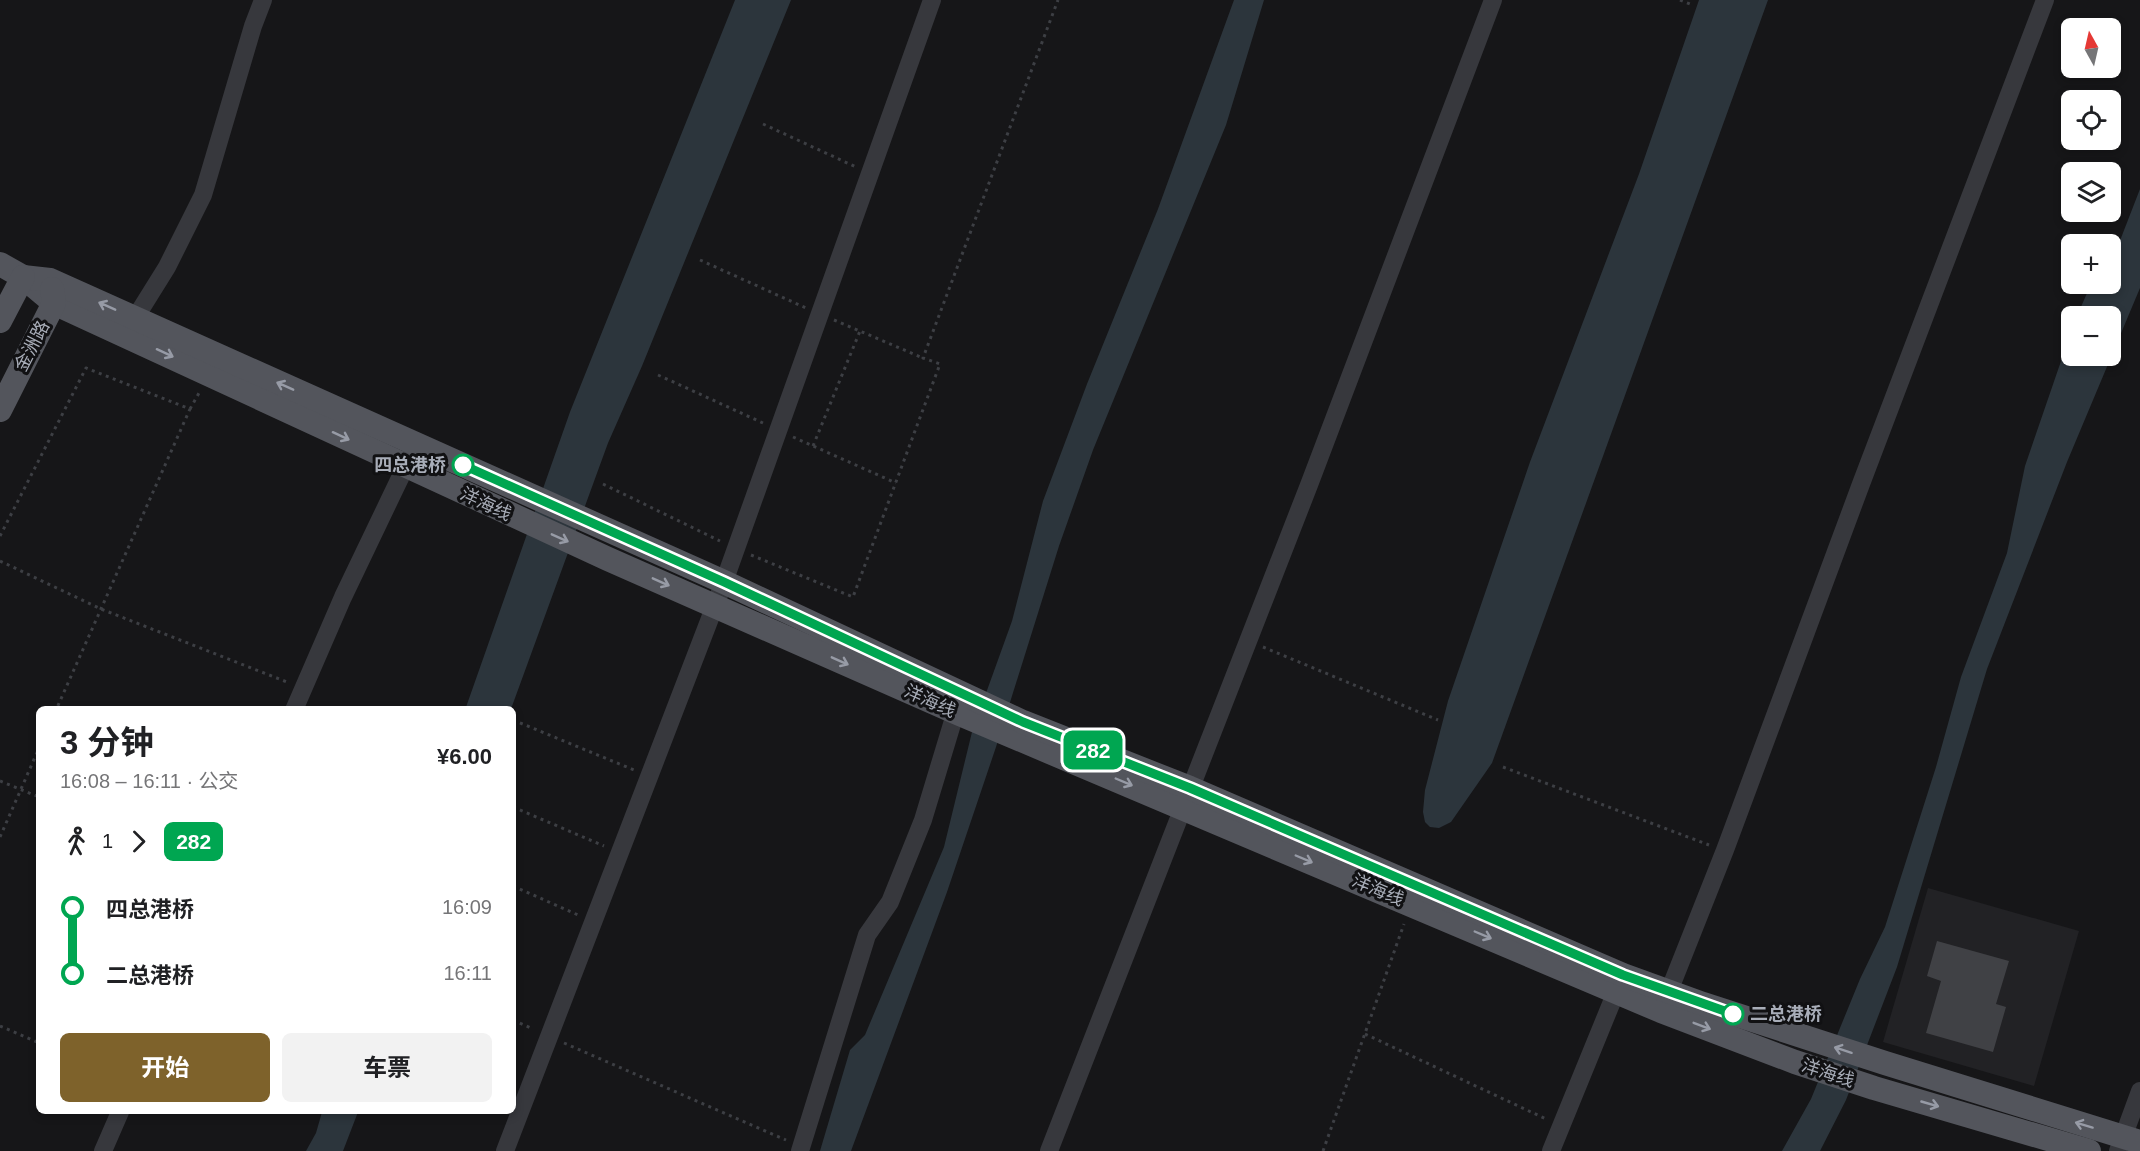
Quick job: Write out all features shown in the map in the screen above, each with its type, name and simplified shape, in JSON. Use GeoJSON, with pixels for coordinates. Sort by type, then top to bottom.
{"type":"FeatureCollection","features":[{"type":"Feature","properties":{"kind":"main road","name":"洋海线"},"geometry":{"type":"LineString","coordinates":[[0,264],[52,292],[130,327],[416,445],[724,582],[964,705]]}},
{"type":"Feature","properties":{"kind":"main road"},"geometry":{"type":"LineString","coordinates":[[0,321],[23,277]]}},
{"type":"Feature","properties":{"kind":"main road","name":"金洲路"},"geometry":{"type":"LineString","coordinates":[[0,410],[52,292]]}},
{"type":"Feature","properties":{"kind":"main road","name":"洋海线"},"geometry":{"type":"LineString","coordinates":[[130,327],[406,466],[608,559],[715,606],[964,705],[1186,798],[1620,983]]}},
{"type":"Feature","properties":{"kind":"main road","name":"洋海线"},"geometry":{"type":"LineString","coordinates":[[1186,798],[1410,904],[1665,1001],[1795,1062],[1874,1088],[2089,1151]]}},
{"type":"Feature","properties":{"kind":"main road","name":"洋海线"},"geometry":{"type":"LineString","coordinates":[[1665,1001],[1801,1036],[2127,1144]]}},
{"type":"Feature","properties":{"kind":"street"},"geometry":{"type":"LineString","coordinates":[[130,327],[167,267],[203,195],[262,0]]}},
{"type":"Feature","properties":{"kind":"street"},"geometry":{"type":"LineString","coordinates":[[505,1151],[724,582],[868,172],[932,0]]}},
{"type":"Feature","properties":{"kind":"street"},"geometry":{"type":"LineString","coordinates":[[1049,1151],[1309,485],[1493,0]]}},
{"type":"Feature","properties":{"kind":"street"},"geometry":{"type":"LineString","coordinates":[[1665,1001],[1725,850],[1856,495],[2044,0]]}},
{"type":"Feature","properties":{"kind":"street"},"geometry":{"type":"LineString","coordinates":[[296,706],[343,597],[416,445]]}},
{"type":"Feature","properties":{"kind":"street"},"geometry":{"type":"LineString","coordinates":[[801,1149],[867,935],[890,902],[923,820],[964,705]]}},
{"type":"Feature","properties":{"kind":"street"},"geometry":{"type":"LineString","coordinates":[[1551,1151],[1620,983]]}},
{"type":"Feature","properties":{"kind":"street"},"geometry":{"type":"LineString","coordinates":[[2127,1144],[2140,1090]]}},
{"type":"Feature","properties":{"kind":"street"},"geometry":{"type":"LineString","coordinates":[[103,1151],[119,1114]]}},
{"type":"Feature","properties":{"kind":"path"},"geometry":{"type":"LineString","coordinates":[[603,484],[735,548],[853,597],[940,364],[923,358],[1058,0]]}},
{"type":"Feature","properties":{"kind":"path"},"geometry":{"type":"LineString","coordinates":[[1680,0],[1690,4]]}},
{"type":"Feature","properties":{"kind":"path"},"geometry":{"type":"LineString","coordinates":[[763,124],[868,172]]}},
{"type":"Feature","properties":{"kind":"path"},"geometry":{"type":"LineString","coordinates":[[813,446],[860,331]]}},
{"type":"Feature","properties":{"kind":"path"},"geometry":{"type":"LineString","coordinates":[[0,536],[86,368],[190,409],[58,706]]}},
{"type":"Feature","properties":{"kind":"path"},"geometry":{"type":"LineString","coordinates":[[0,561],[101,609],[303,688]]}},
{"type":"Feature","properties":{"kind":"path"},"geometry":{"type":"LineString","coordinates":[[1248,640],[1438,720]]}},
{"type":"Feature","properties":{"kind":"path"},"geometry":{"type":"LineString","coordinates":[[516,721],[649,776]]}},
{"type":"Feature","properties":{"kind":"path"},"geometry":{"type":"LineString","coordinates":[[0,837],[36,755]]}},
{"type":"Feature","properties":{"kind":"path"},"geometry":{"type":"LineString","coordinates":[[1503,767],[1725,850]]}},
{"type":"Feature","properties":{"kind":"path"},"geometry":{"type":"LineString","coordinates":[[0,781],[36,796]]}},
{"type":"Feature","properties":{"kind":"path"},"geometry":{"type":"LineString","coordinates":[[516,808],[620,853]]}},
{"type":"Feature","properties":{"kind":"path"},"geometry":{"type":"LineString","coordinates":[[516,887],[593,922]]}},
{"type":"Feature","properties":{"kind":"path"},"geometry":{"type":"LineString","coordinates":[[1323,1151],[1410,904]]}},
{"type":"Feature","properties":{"kind":"path"},"geometry":{"type":"LineString","coordinates":[[516,1021],[801,1149]]}},
{"type":"Feature","properties":{"kind":"path"},"geometry":{"type":"LineString","coordinates":[[0,1026],[36,1042]]}},
{"type":"Feature","properties":{"kind":"path"},"geometry":{"type":"LineString","coordinates":[[1365,1034],[1561,1126]]}},
{"type":"Feature","properties":{"kind":"shaded area"},"geometry":{"type":"Polygon","coordinates":[[[735,0],[791,0],[642,366],[608,443],[512,706],[466,706],[570,412],[735,0]]]}},
{"type":"Feature","properties":{"kind":"shaded area"},"geometry":{"type":"Polygon","coordinates":[[[1234,0],[1264,0],[1226,125],[1093,450],[1059,546],[996,747],[947,892],[851,1151],[820,1151],[850,1050],[865,1035],[944,847],[972,732],[1012,621],[1043,501],[1087,384],[1158,209],[1234,0]]]}},
{"type":"Feature","properties":{"kind":"shaded area"},"geometry":{"type":"Polygon","coordinates":[[[1699,0],[1768,0],[1492,763],[1451,822],[1439,828],[1430,827],[1425,822],[1423,812],[1425,790],[1448,701],[1530,462],[1639,174],[1699,0]]]}},
{"type":"Feature","properties":{"kind":"shaded area"},"geometry":{"type":"Polygon","coordinates":[[[2140,189],[2140,288],[2121,333],[2121,306],[2081,306],[2087,294],[2121,294],[2121,238],[2140,189]]]}},
{"type":"Feature","properties":{"kind":"shaded area"},"geometry":{"type":"Polygon","coordinates":[[[2061,361],[2061,366],[2107,366],[2067,462],[1987,669],[1897,967],[1846,1100],[1820,1151],[1782,1151],[1811,1099],[1860,979],[1885,927],[1936,767],[1961,677],[2007,553],[2025,466],[2061,361]]]}},
{"type":"Feature","properties":{"kind":"shaded area"},"geometry":{"type":"Polygon","coordinates":[[[1928,888],[2079,931],[2034,1086],[1883,1042],[1928,888]]]}},
{"type":"Feature","properties":{"kind":"shaded area"},"geometry":{"type":"Polygon","coordinates":[[[321,1114],[357,1114],[343,1151],[306,1151],[316,1133],[321,1114]]]}},
{"type":"Feature","properties":{"kind":"building"},"geometry":{"type":"Polygon","coordinates":[[[1937,941],[2009,961],[1996,1004],[2006,1007],[1993,1052],[1926,1033],[1941,981],[1927,976],[1937,941]]]}},
{"type":"Feature","properties":{"kind":"bus line","name":"282"},"geometry":{"type":"LineString","coordinates":[[463,465],[724,582],[1023,722],[1190,788],[1623,975],[1733,1014]]}},
{"type":"Feature","properties":{"kind":"place","name":"四总港桥"},"geometry":{"type":"Point","coordinates":[463,465]}},
{"type":"Feature","properties":{"kind":"place","name":"二总港桥"},"geometry":{"type":"Point","coordinates":[1733,1014]}}]}
